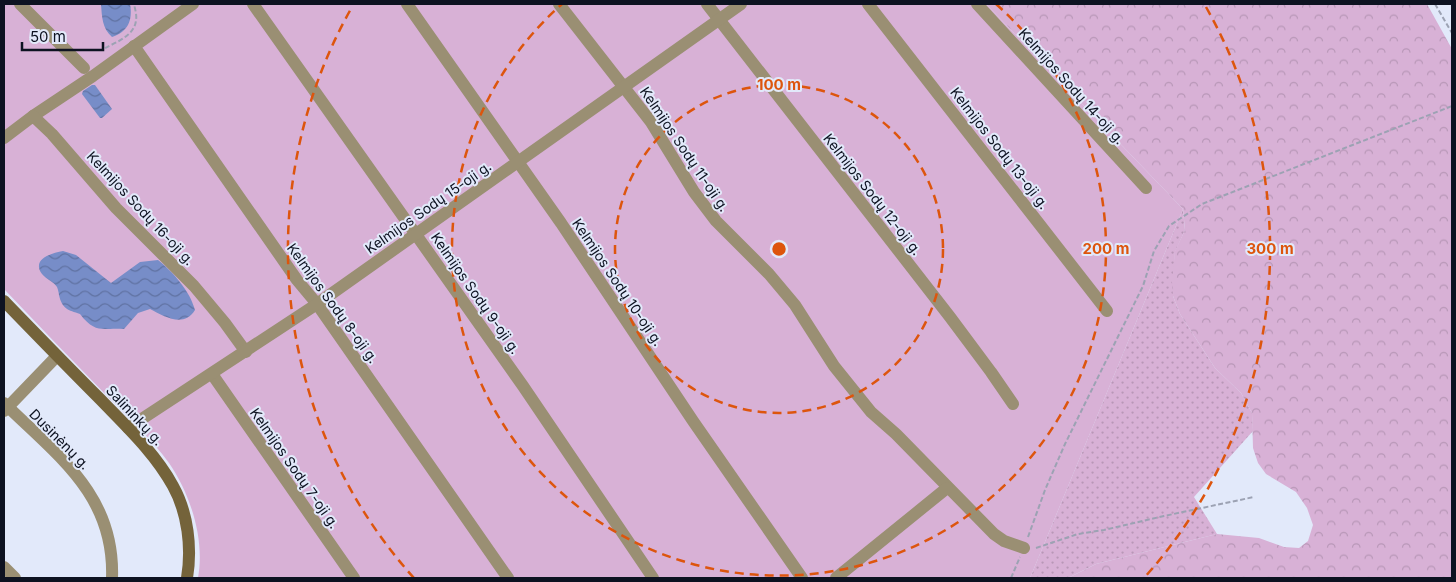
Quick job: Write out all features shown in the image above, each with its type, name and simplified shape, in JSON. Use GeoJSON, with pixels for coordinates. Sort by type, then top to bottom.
{"type":"FeatureCollection","features":[{"type":"Feature","properties":{"kind":"main road","name":"Salininkų g."},"geometry":{"type":"LineString","coordinates":[[4,301],[128,428],[166,474],[181,504],[186,524],[189,547],[187,578]]}},
{"type":"Feature","properties":{"kind":"street"},"geometry":{"type":"LineString","coordinates":[[20,4],[84,68]]}},
{"type":"Feature","properties":{"kind":"street"},"geometry":{"type":"LineString","coordinates":[[4,138],[194,4]]}},
{"type":"Feature","properties":{"kind":"street","name":"Kelmijos Sodų 9-oji g."},"geometry":{"type":"LineString","coordinates":[[253,4],[524,386],[653,578]]}},
{"type":"Feature","properties":{"kind":"street","name":"Kelmijos Sodų 10-oji g."},"geometry":{"type":"LineString","coordinates":[[407,4],[561,222],[693,421],[802,578]]}},
{"type":"Feature","properties":{"kind":"street","name":"Kelmijos Sodų 11-oji g."},"geometry":{"type":"LineString","coordinates":[[559,4],[651,122],[694,192],[716,221],[769,274],[795,305],[834,366],[871,412],[896,434],[994,534],[1004,541],[1024,548]]}},
{"type":"Feature","properties":{"kind":"street","name":"Kelmijos Sodų 12-oji g."},"geometry":{"type":"LineString","coordinates":[[707,4],[950,318],[1013,404]]}},
{"type":"Feature","properties":{"kind":"street","name":"Kelmijos Sodų 15-oji g."},"geometry":{"type":"LineString","coordinates":[[128,428],[317,304],[741,4]]}},
{"type":"Feature","properties":{"kind":"street","name":"Kelmijos Sodų 13-oji g."},"geometry":{"type":"LineString","coordinates":[[868,4],[1108,311]]}},
{"type":"Feature","properties":{"kind":"street","name":"Kelmijos Sodų 14-oji g."},"geometry":{"type":"LineString","coordinates":[[977,4],[1146,188]]}},
{"type":"Feature","properties":{"kind":"street","name":"Kelmijos Sodų 8-oji g."},"geometry":{"type":"LineString","coordinates":[[134,46],[508,578]]}},
{"type":"Feature","properties":{"kind":"street","name":"Kelmijos Sodų 16-oji g."},"geometry":{"type":"LineString","coordinates":[[33,116],[52,134],[116,208],[194,286],[246,352]]}},
{"type":"Feature","properties":{"kind":"street","name":"Dusinėnų g."},"geometry":{"type":"LineString","coordinates":[[57,356],[5,407],[68,465],[100,510],[109,536],[113,560],[112,578]]}},
{"type":"Feature","properties":{"kind":"street","name":"Kelmijos Sodų 7-oji g."},"geometry":{"type":"LineString","coordinates":[[212,374],[354,578]]}},
{"type":"Feature","properties":{"kind":"street"},"geometry":{"type":"LineString","coordinates":[[836,578],[947,488]]}},
{"type":"Feature","properties":{"kind":"street"},"geometry":{"type":"LineString","coordinates":[[4,567],[16,578]]}},
{"type":"Feature","properties":{"kind":"path"},"geometry":{"type":"LineString","coordinates":[[105,48],[124,38],[133,29],[136,19],[134,4]]}},
{"type":"Feature","properties":{"kind":"path"},"geometry":{"type":"LineString","coordinates":[[1436,4],[1452,33]]}},
{"type":"Feature","properties":{"kind":"path"},"geometry":{"type":"LineString","coordinates":[[1011,578],[1065,444],[1143,286],[1154,251],[1169,226],[1202,204],[1452,106]]}},
{"type":"Feature","properties":{"kind":"path"},"geometry":{"type":"LineString","coordinates":[[1024,548],[1038,548],[1078,534],[1254,497]]}},
{"type":"Feature","properties":{"kind":"green space"},"geometry":{"type":"Polygon","coordinates":[[[4,4],[986,4],[1183,209],[1030,578],[198,578],[200,548],[198,533],[190,503],[169,463],[148,437],[4,289],[4,4]]]}},
{"type":"Feature","properties":{"kind":"green space"},"geometry":{"type":"Polygon","coordinates":[[[986,4],[1427,4],[1452,49],[1452,578],[1068,578],[1096,564],[1217,534],[1259,538],[1284,547],[1299,548],[1308,541],[1313,525],[1307,508],[1296,492],[1266,474],[1258,463],[1253,448],[1252,413],[1241,393],[1215,368],[1180,314],[1173,296],[1172,282],[1175,251],[1185,230],[1183,209],[986,4]]]}},
{"type":"Feature","properties":{"kind":"green space"},"geometry":{"type":"Polygon","coordinates":[[[1183,209],[1185,230],[1175,252],[1173,296],[1180,314],[1215,368],[1241,393],[1252,413],[1253,431],[1194,497],[1217,534],[1096,564],[1068,578],[1030,578],[1183,209]]]}},
{"type":"Feature","properties":{"kind":"water"},"geometry":{"type":"Polygon","coordinates":[[[101,4],[130,4],[131,15],[126,29],[112,37],[109,34],[103,22],[101,4]]]}},
{"type":"Feature","properties":{"kind":"water"},"geometry":{"type":"Polygon","coordinates":[[[95,85],[112,109],[102,118],[100,118],[82,94],[83,91],[95,85]]]}},
{"type":"Feature","properties":{"kind":"water"},"geometry":{"type":"Polygon","coordinates":[[[63,251],[76,255],[111,283],[140,262],[158,260],[180,282],[193,303],[195,310],[185,319],[180,320],[168,318],[150,309],[138,313],[124,329],[100,329],[95,327],[80,314],[64,306],[60,300],[57,287],[39,269],[39,264],[44,258],[63,251]]]}}]}
